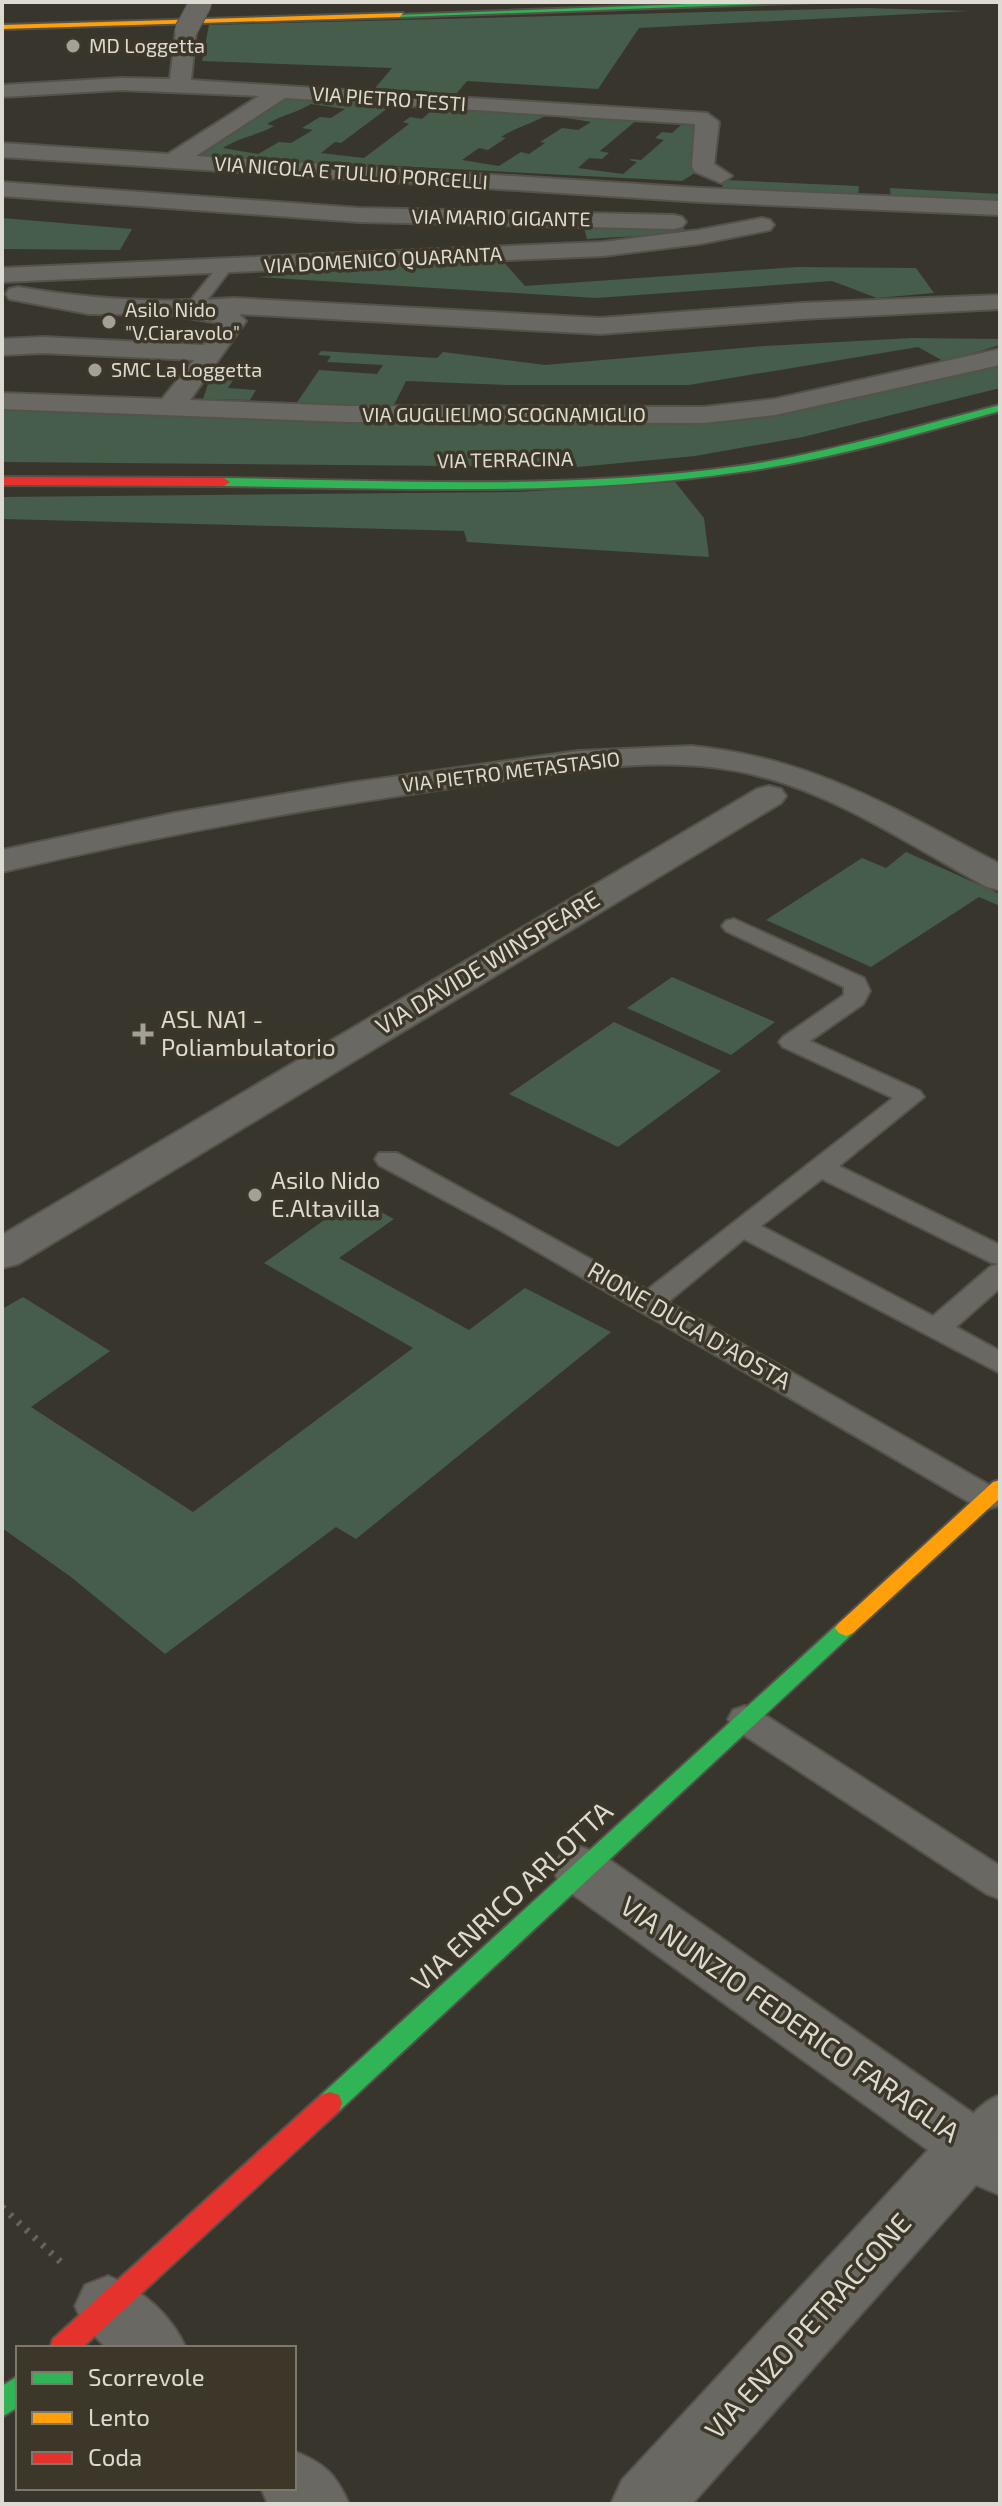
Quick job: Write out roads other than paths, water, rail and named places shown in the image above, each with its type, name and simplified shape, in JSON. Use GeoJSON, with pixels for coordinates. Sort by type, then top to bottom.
{"type":"FeatureCollection","features":[{"type":"Feature","properties":{"kind":"main road"},"geometry":{"type":"LineString","coordinates":[[2,14],[781,2]]}},
{"type":"Feature","properties":{"kind":"main road"},"geometry":{"type":"LineString","coordinates":[[2,27],[815,2]]}},
{"type":"Feature","properties":{"kind":"main road","name":"VIA TERRACINA"},"geometry":{"type":"LineString","coordinates":[[2,481],[463,484],[700,474],[775,463],[899,436],[1000,408]]}},
{"type":"Feature","properties":{"kind":"main road","name":"VIA ENRICO ARLOTTA"},"geometry":{"type":"LineString","coordinates":[[108,2334],[581,1870],[745,1719],[996,1497]]}},
{"type":"Feature","properties":{"kind":"street"},"geometry":{"type":"LineString","coordinates":[[180,85],[186,30],[201,2]]}},
{"type":"Feature","properties":{"kind":"street","name":"VIA PIETRO TESTI"},"geometry":{"type":"LineString","coordinates":[[2,91],[121,84],[180,85],[703,119],[708,122],[703,167],[721,176]]}},
{"type":"Feature","properties":{"kind":"street"},"geometry":{"type":"LineString","coordinates":[[171,162],[280,92]]}},
{"type":"Feature","properties":{"kind":"street","name":"VIA NICOLA E TULLIO PORCELLI"},"geometry":{"type":"LineString","coordinates":[[2,150],[701,195],[1000,189]]}},
{"type":"Feature","properties":{"kind":"street"},"geometry":{"type":"LineString","coordinates":[[701,195],[706,182],[721,176]]}},
{"type":"Feature","properties":{"kind":"street","name":"VIA NICOLA E TULLIO PORCELLI"},"geometry":{"type":"LineString","coordinates":[[721,176],[1000,208]]}},
{"type":"Feature","properties":{"kind":"street","name":"VIA MARIO GIGANTE"},"geometry":{"type":"LineString","coordinates":[[2,189],[359,215],[770,225]]}},
{"type":"Feature","properties":{"kind":"street"},"geometry":{"type":"LineString","coordinates":[[872,229],[874,193]]}},
{"type":"Feature","properties":{"kind":"street","name":"VIA DOMENICO QUARANTA"},"geometry":{"type":"LineString","coordinates":[[2,275],[603,249],[770,225]]}},
{"type":"Feature","properties":{"kind":"street"},"geometry":{"type":"LineString","coordinates":[[2,284],[18,294],[89,306],[192,309],[233,306],[600,326],[801,311],[1000,302]]}},
{"type":"Feature","properties":{"kind":"street"},"geometry":{"type":"LineString","coordinates":[[170,406],[213,353],[233,321],[213,312],[192,309]]}},
{"type":"Feature","properties":{"kind":"street"},"geometry":{"type":"LineString","coordinates":[[2,347],[43,345],[213,353]]}},
{"type":"Feature","properties":{"kind":"street","name":"VIA GUGLIELMO SCOGNAMIGLIO"},"geometry":{"type":"LineString","coordinates":[[2,401],[348,414],[704,415],[775,407],[1000,357]]}},
{"type":"Feature","properties":{"kind":"street","name":"VIA PIETRO METASTASIO"},"geometry":{"type":"LineString","coordinates":[[2,861],[353,791],[604,757],[716,758],[768,768],[837,794],[1000,879]]}},
{"type":"Feature","properties":{"kind":"street","name":"VIA DAVIDE WINSPEARE"},"geometry":{"type":"LineString","coordinates":[[2,1254],[769,796]]}},
{"type":"Feature","properties":{"kind":"street","name":"VIA NUNZIO FEDERICO FARAGLIA"},"geometry":{"type":"LineString","coordinates":[[581,1870],[990,2142]]}},
{"type":"Feature","properties":{"kind":"street","name":"VIA ENZO PETRACCONE"},"geometry":{"type":"LineString","coordinates":[[646,2504],[990,2142]]}},
{"type":"Feature","properties":{"kind":"street"},"geometry":{"type":"LineString","coordinates":[[296,2487],[314,2504]]}},
{"type":"Feature","properties":{"kind":"lane"},"geometry":{"type":"LineString","coordinates":[[192,309],[225,267]]}},
{"type":"Feature","properties":{"kind":"lane"},"geometry":{"type":"LineString","coordinates":[[649,1303],[911,1097],[792,1042],[854,999],[858,991],[855,983],[734,926]]}},
{"type":"Feature","properties":{"kind":"lane","name":"RIONE DUCA D'AOSTA"},"geometry":{"type":"LineString","coordinates":[[388,1159],[996,1497]]}},
{"type":"Feature","properties":{"kind":"lane"},"geometry":{"type":"LineString","coordinates":[[820,1167],[1000,1256]]}},
{"type":"Feature","properties":{"kind":"lane"},"geometry":{"type":"LineString","coordinates":[[742,1227],[1000,1363]]}},
{"type":"Feature","properties":{"kind":"lane"},"geometry":{"type":"LineString","coordinates":[[936,1329],[1000,1273]]}},
{"type":"Feature","properties":{"kind":"lane"},"geometry":{"type":"LineString","coordinates":[[745,1719],[1000,1884]]}},
{"type":"Feature","properties":{"kind":"place","name":"MD Loggetta"},"geometry":{"type":"Point","coordinates":[73,46]}},
{"type":"Feature","properties":{"kind":"place","name":"Asilo Nido \"V.Ciaravolo\""},"geometry":{"type":"Point","coordinates":[109,322]}},
{"type":"Feature","properties":{"kind":"place","name":"SMC La Loggetta"},"geometry":{"type":"Point","coordinates":[95,370]}},
{"type":"Feature","properties":{"kind":"place","name":"ASL NA1 - Poliambulatorio"},"geometry":{"type":"Point","coordinates":[143,1034]}},
{"type":"Feature","properties":{"kind":"place","name":"Asilo Nido E.Altavilla"},"geometry":{"type":"Point","coordinates":[255,1195]}}]}
